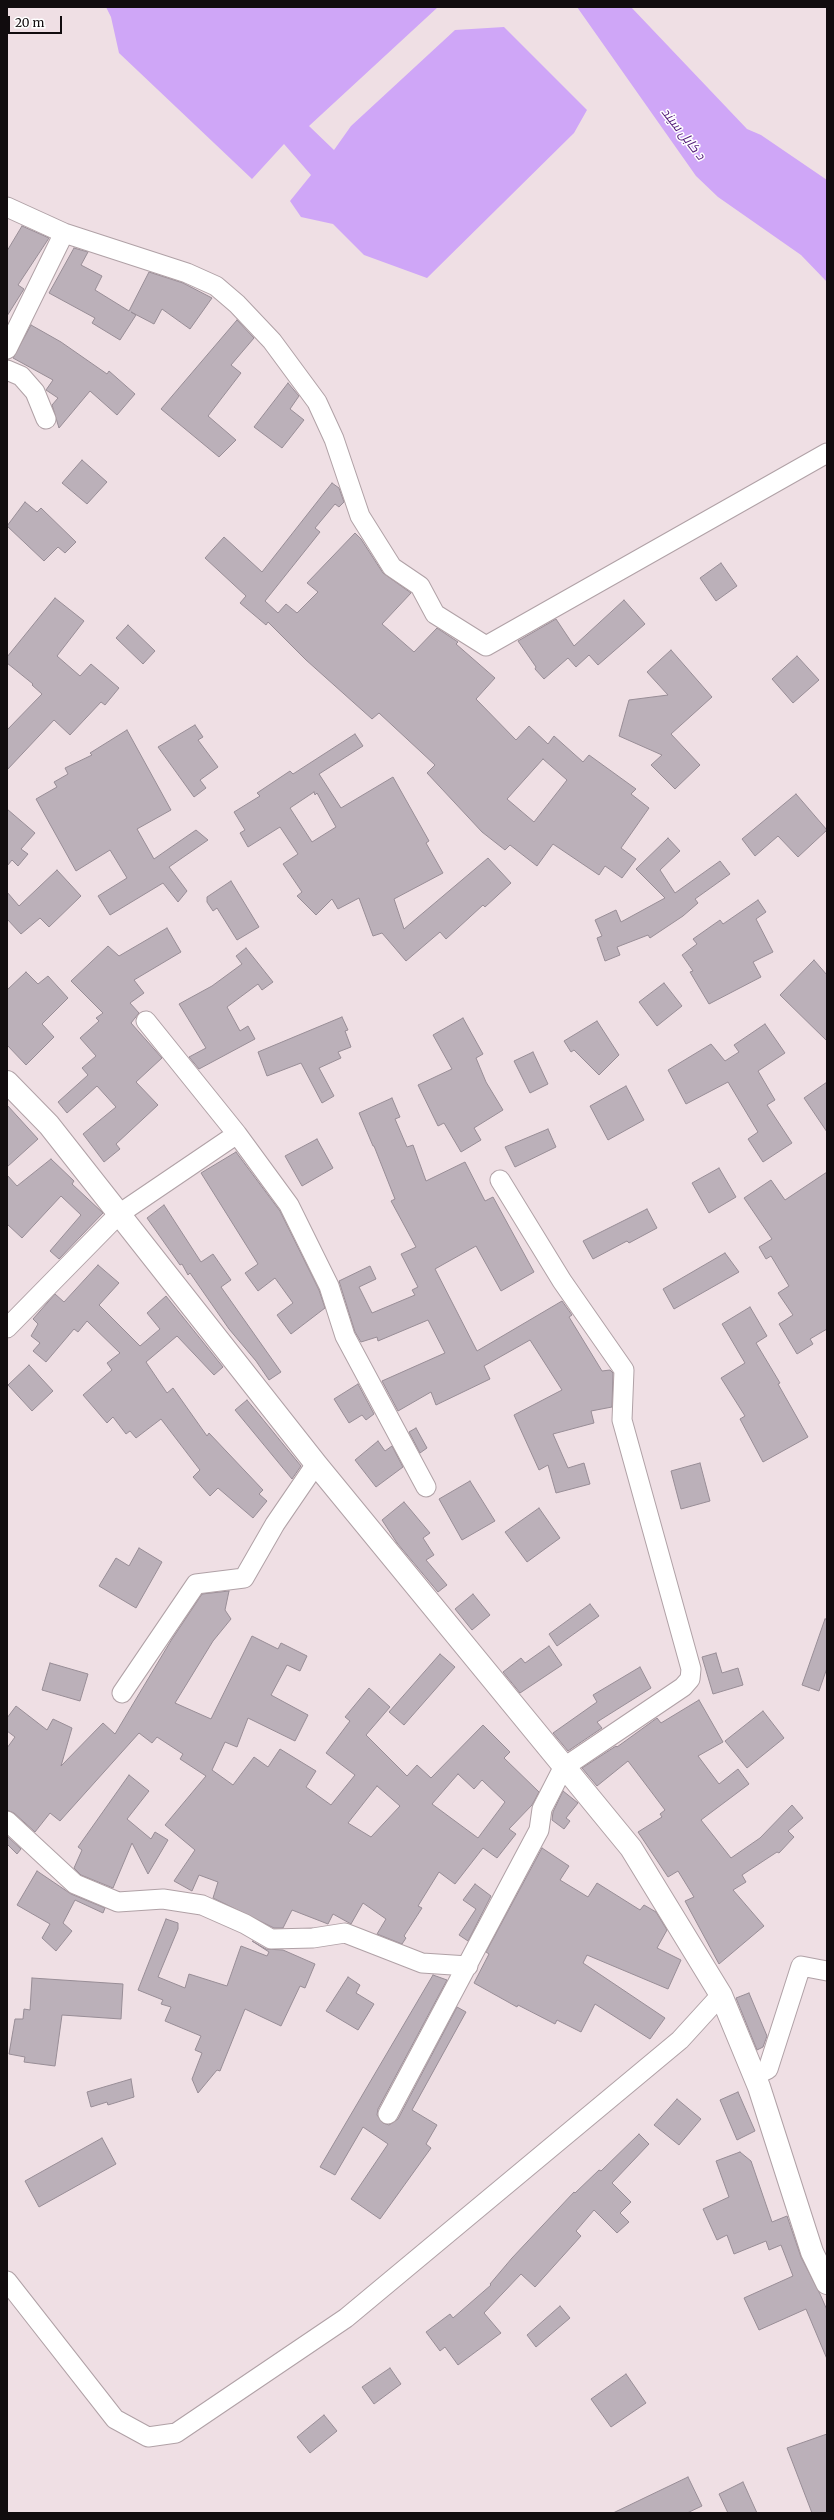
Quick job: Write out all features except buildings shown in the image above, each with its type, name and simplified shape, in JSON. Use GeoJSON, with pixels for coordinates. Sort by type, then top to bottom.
{"type":"FeatureCollection","features":[{"type":"Feature","properties":{"kind":"main road"},"geometry":{"type":"LineString","coordinates":[[7,1082],[49,1125],[316,1464],[563,1768],[631,1848],[721,1995],[754,2076],[812,2252],[827,2283]]}},
{"type":"Feature","properties":{"kind":"street"},"geometry":{"type":"LineString","coordinates":[[7,207],[64,233],[187,273],[216,286],[237,304],[272,341],[316,402],[334,439],[360,516],[392,566],[420,586],[435,614],[486,646],[827,453]]}},
{"type":"Feature","properties":{"kind":"street"},"geometry":{"type":"LineString","coordinates":[[7,349],[64,233]]}},
{"type":"Feature","properties":{"kind":"street"},"geometry":{"type":"LineString","coordinates":[[7,370],[21,376],[35,392],[46,419]]}},
{"type":"Feature","properties":{"kind":"street"},"geometry":{"type":"LineString","coordinates":[[146,1021],[237,1134],[289,1205],[329,1286],[345,1336],[426,1487]]}},
{"type":"Feature","properties":{"kind":"street"},"geometry":{"type":"LineString","coordinates":[[7,1328],[119,1214],[237,1134]]}},
{"type":"Feature","properties":{"kind":"street"},"geometry":{"type":"LineString","coordinates":[[388,2114],[539,1830],[542,1809],[563,1768],[683,1687],[690,1679],[691,1669],[622,1420],[624,1370],[562,1281],[500,1180]]}},
{"type":"Feature","properties":{"kind":"street"},"geometry":{"type":"LineString","coordinates":[[122,1693],[196,1584],[244,1578],[275,1524],[316,1464]]}},
{"type":"Feature","properties":{"kind":"street"},"geometry":{"type":"LineString","coordinates":[[7,1821],[75,1884],[118,1902],[163,1899],[202,1905],[246,1924],[271,1939],[314,1938],[345,1934],[422,1963],[468,1966]]}},
{"type":"Feature","properties":{"kind":"street"},"geometry":{"type":"LineString","coordinates":[[754,2076],[768,2068],[802,1966],[827,1971]]}},
{"type":"Feature","properties":{"kind":"street"},"geometry":{"type":"LineString","coordinates":[[7,2281],[115,2419],[148,2437],[176,2433],[346,2318],[680,2040],[721,1995]]}},
{"type":"Feature","properties":{"kind":"water"},"geometry":{"type":"Polygon","coordinates":[[[106,7],[438,7],[309,126],[334,150],[351,126],[455,30],[504,27],[587,110],[574,133],[427,278],[364,255],[333,224],[301,217],[290,201],[311,175],[284,144],[252,179],[119,53],[111,17],[106,7]]]}},
{"type":"Feature","properties":{"kind":"water","name":"د کابل سيند"},"geometry":{"type":"Polygon","coordinates":[[[577,7],[631,7],[747,129],[761,135],[827,180],[827,282],[801,255],[718,197],[696,176],[577,7]]]}}]}
